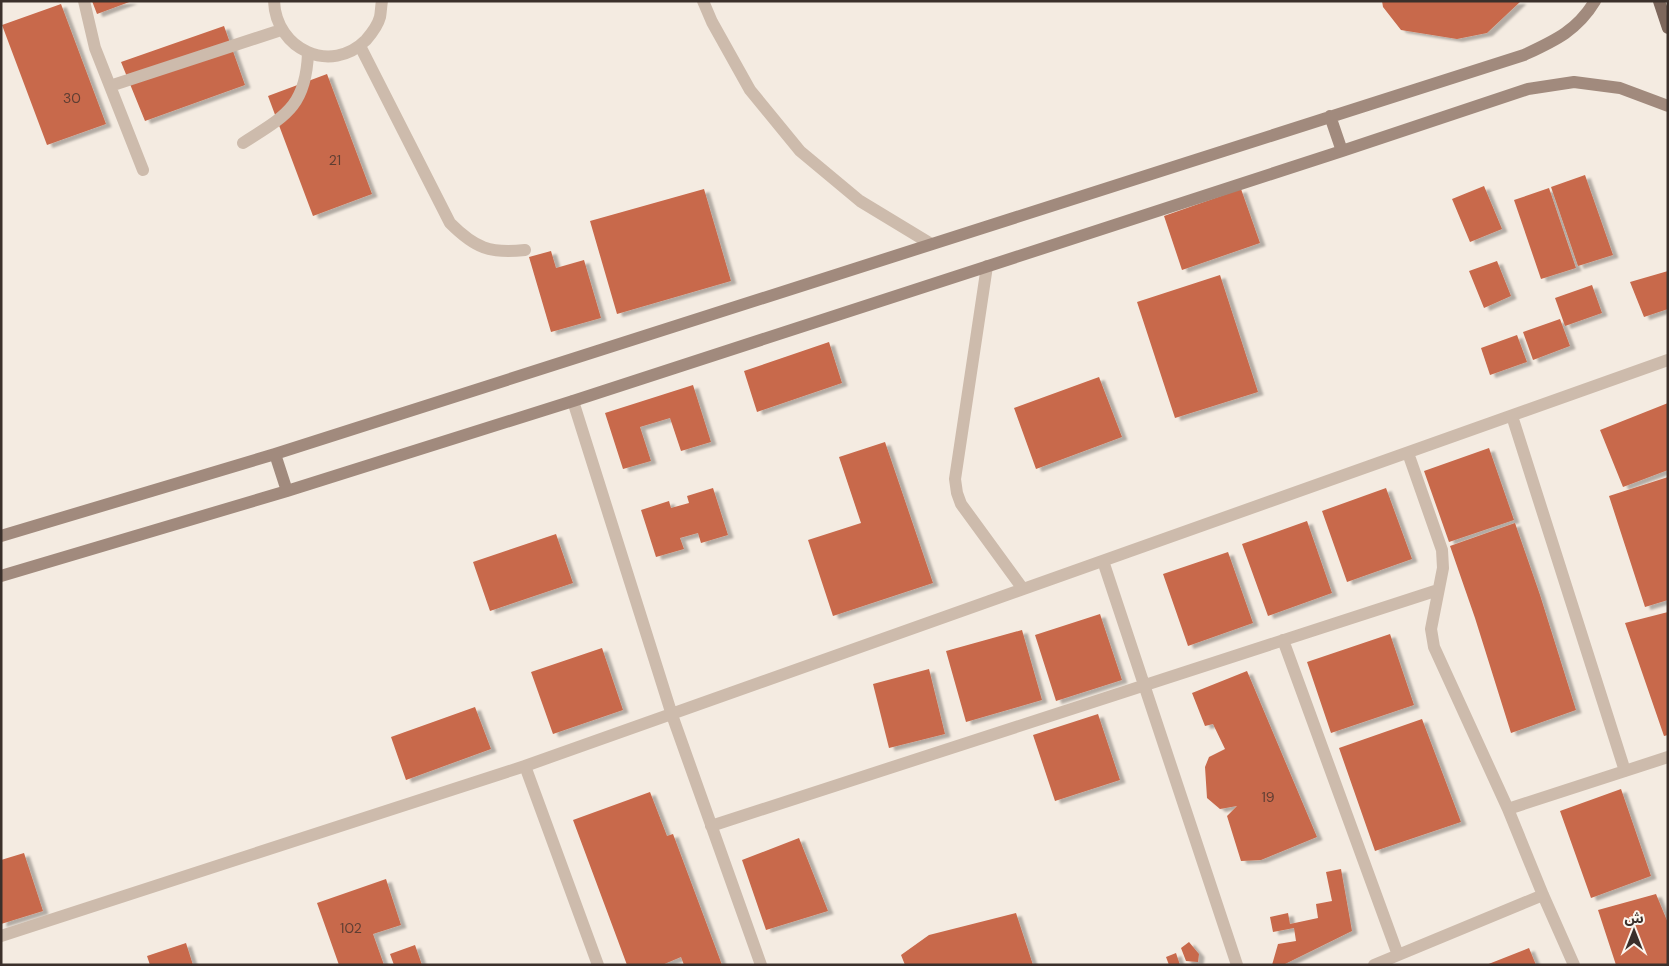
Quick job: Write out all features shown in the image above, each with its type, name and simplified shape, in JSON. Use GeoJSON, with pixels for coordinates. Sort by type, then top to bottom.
{"type":"FeatureCollection","features":[{"type":"Feature","properties":{"kind":"main road"},"geometry":{"type":"LineString","coordinates":[[1659,1],[1668,28]]}},
{"type":"Feature","properties":{"kind":"street"},"geometry":{"type":"LineString","coordinates":[[84,1],[95,48],[143,170]]}},
{"type":"Feature","properties":{"kind":"street"},"geometry":{"type":"LineString","coordinates":[[274,1],[274,13],[281,30],[293,44],[308,53],[326,56],[343,54],[360,46],[372,33],[380,17],[382,1]]}},
{"type":"Feature","properties":{"kind":"street"},"geometry":{"type":"LineString","coordinates":[[703,1],[712,22],[750,90],[800,151],[860,201],[930,244]]}},
{"type":"Feature","properties":{"kind":"street"},"geometry":{"type":"LineString","coordinates":[[1,536],[274,454],[1524,55],[1559,40],[1588,14],[1595,1]]}},
{"type":"Feature","properties":{"kind":"street"},"geometry":{"type":"LineString","coordinates":[[110,86],[281,30]]}},
{"type":"Feature","properties":{"kind":"street"},"geometry":{"type":"LineString","coordinates":[[360,46],[450,223],[465,238],[483,248],[504,252],[525,250]]}},
{"type":"Feature","properties":{"kind":"street"},"geometry":{"type":"LineString","coordinates":[[243,143],[289,111],[301,94],[307,74],[308,53]]}},
{"type":"Feature","properties":{"kind":"street"},"geometry":{"type":"LineString","coordinates":[[1,576],[287,491],[574,401],[1528,89],[1574,82],[1620,88],[1668,106]]}},
{"type":"Feature","properties":{"kind":"street"},"geometry":{"type":"LineString","coordinates":[[1330,116],[1342,151]]}},
{"type":"Feature","properties":{"kind":"street"},"geometry":{"type":"LineString","coordinates":[[988,266],[956,479],[961,504],[1024,589]]}},
{"type":"Feature","properties":{"kind":"street"},"geometry":{"type":"LineString","coordinates":[[1,936],[525,766],[1668,360]]}},
{"type":"Feature","properties":{"kind":"street"},"geometry":{"type":"LineString","coordinates":[[574,401],[672,714],[761,965]]}},
{"type":"Feature","properties":{"kind":"street"},"geometry":{"type":"LineString","coordinates":[[1512,416],[1625,771]]}},
{"type":"Feature","properties":{"kind":"street"},"geometry":{"type":"LineString","coordinates":[[1408,453],[1442,550],[1443,568],[1431,629],[1434,647],[1508,809],[1574,965]]}},
{"type":"Feature","properties":{"kind":"street"},"geometry":{"type":"LineString","coordinates":[[274,454],[287,491]]}},
{"type":"Feature","properties":{"kind":"street"},"geometry":{"type":"LineString","coordinates":[[1103,562],[1237,965]]}},
{"type":"Feature","properties":{"kind":"street"},"geometry":{"type":"LineString","coordinates":[[711,826],[1438,590]]}},
{"type":"Feature","properties":{"kind":"street"},"geometry":{"type":"LineString","coordinates":[[1283,640],[1398,955]]}},
{"type":"Feature","properties":{"kind":"street"},"geometry":{"type":"LineString","coordinates":[[1508,809],[1668,758]]}},
{"type":"Feature","properties":{"kind":"street"},"geometry":{"type":"LineString","coordinates":[[525,766],[598,965]]}},
{"type":"Feature","properties":{"kind":"street"},"geometry":{"type":"LineString","coordinates":[[1374,965],[1543,895]]}},
{"type":"Feature","properties":{"kind":"building"},"geometry":{"type":"Polygon","coordinates":[[[92,1],[132,1],[97,14],[92,1]]]}},
{"type":"Feature","properties":{"kind":"building"},"geometry":{"type":"Polygon","coordinates":[[[1382,1],[1521,1],[1487,33],[1457,39],[1401,30],[1383,7],[1382,1]]]}},
{"type":"Feature","properties":{"kind":"building"},"geometry":{"type":"Polygon","coordinates":[[[61,4],[106,124],[47,145],[2,25],[61,4]]]}},
{"type":"Feature","properties":{"kind":"building"},"geometry":{"type":"Polygon","coordinates":[[[224,26],[245,85],[145,121],[121,62],[224,26]]]}},
{"type":"Feature","properties":{"kind":"building"},"geometry":{"type":"Polygon","coordinates":[[[327,74],[372,194],[313,216],[268,96],[327,74]]]}},
{"type":"Feature","properties":{"kind":"building"},"geometry":{"type":"Polygon","coordinates":[[[1585,175],[1613,255],[1578,266],[1551,187],[1585,175]]]}},
{"type":"Feature","properties":{"kind":"building"},"geometry":{"type":"Polygon","coordinates":[[[1484,186],[1502,229],[1470,242],[1452,199],[1484,186]]]}},
{"type":"Feature","properties":{"kind":"building"},"geometry":{"type":"Polygon","coordinates":[[[1549,188],[1576,268],[1541,279],[1514,200],[1549,188]]]}},
{"type":"Feature","properties":{"kind":"building"},"geometry":{"type":"Polygon","coordinates":[[[704,189],[731,281],[617,314],[590,221],[704,189]]]}},
{"type":"Feature","properties":{"kind":"building"},"geometry":{"type":"Polygon","coordinates":[[[1241,189],[1260,243],[1182,270],[1164,216],[1241,189]]]}},
{"type":"Feature","properties":{"kind":"building"},"geometry":{"type":"Polygon","coordinates":[[[551,251],[556,268],[584,260],[601,318],[551,332],[529,257],[551,251]]]}},
{"type":"Feature","properties":{"kind":"building"},"geometry":{"type":"Polygon","coordinates":[[[1497,261],[1511,296],[1484,308],[1469,271],[1497,261]]]}},
{"type":"Feature","properties":{"kind":"building"},"geometry":{"type":"Polygon","coordinates":[[[1668,271],[1668,309],[1644,317],[1630,282],[1668,271]]]}},
{"type":"Feature","properties":{"kind":"building"},"geometry":{"type":"Polygon","coordinates":[[[1220,275],[1258,392],[1175,418],[1137,302],[1220,275]]]}},
{"type":"Feature","properties":{"kind":"building"},"geometry":{"type":"Polygon","coordinates":[[[1592,285],[1602,313],[1565,326],[1555,298],[1592,285]]]}},
{"type":"Feature","properties":{"kind":"building"},"geometry":{"type":"Polygon","coordinates":[[[1560,319],[1570,346],[1533,360],[1523,332],[1560,319]]]}},
{"type":"Feature","properties":{"kind":"building"},"geometry":{"type":"Polygon","coordinates":[[[1517,335],[1527,362],[1490,375],[1481,348],[1517,335]]]}},
{"type":"Feature","properties":{"kind":"building"},"geometry":{"type":"Polygon","coordinates":[[[829,342],[842,383],[757,412],[744,371],[829,342]]]}},
{"type":"Feature","properties":{"kind":"building"},"geometry":{"type":"Polygon","coordinates":[[[1099,377],[1122,437],[1036,469],[1014,408],[1099,377]]]}},
{"type":"Feature","properties":{"kind":"building"},"geometry":{"type":"Polygon","coordinates":[[[693,385],[711,442],[681,451],[670,418],[640,427],[651,461],[623,469],[605,413],[693,385]]]}},
{"type":"Feature","properties":{"kind":"building"},"geometry":{"type":"Polygon","coordinates":[[[1668,403],[1668,470],[1623,487],[1600,430],[1668,403]]]}},
{"type":"Feature","properties":{"kind":"building"},"geometry":{"type":"Polygon","coordinates":[[[885,442],[933,583],[833,616],[808,540],[861,523],[839,457],[885,442]]]}},
{"type":"Feature","properties":{"kind":"building"},"geometry":{"type":"Polygon","coordinates":[[[1489,448],[1514,520],[1449,542],[1424,471],[1489,448]]]}},
{"type":"Feature","properties":{"kind":"building"},"geometry":{"type":"Polygon","coordinates":[[[1668,477],[1668,600],[1645,607],[1609,496],[1668,477]]]}},
{"type":"Feature","properties":{"kind":"building"},"geometry":{"type":"Polygon","coordinates":[[[713,488],[728,535],[701,543],[698,533],[680,538],[684,549],[656,557],[641,510],[669,501],[671,508],[689,503],[687,496],[713,488]]]}},
{"type":"Feature","properties":{"kind":"building"},"geometry":{"type":"Polygon","coordinates":[[[1386,488],[1412,559],[1347,582],[1322,511],[1386,488]]]}},
{"type":"Feature","properties":{"kind":"building"},"geometry":{"type":"Polygon","coordinates":[[[1307,521],[1332,593],[1268,616],[1242,544],[1307,521]]]}},
{"type":"Feature","properties":{"kind":"building"},"geometry":{"type":"Polygon","coordinates":[[[1515,523],[1576,710],[1511,733],[1450,546],[1515,523]]]}},
{"type":"Feature","properties":{"kind":"building"},"geometry":{"type":"Polygon","coordinates":[[[556,534],[573,583],[490,611],[473,562],[556,534]]]}},
{"type":"Feature","properties":{"kind":"building"},"geometry":{"type":"Polygon","coordinates":[[[1228,552],[1253,623],[1188,646],[1163,574],[1228,552]]]}},
{"type":"Feature","properties":{"kind":"building"},"geometry":{"type":"Polygon","coordinates":[[[1668,612],[1668,735],[1664,736],[1625,623],[1668,612]]]}},
{"type":"Feature","properties":{"kind":"building"},"geometry":{"type":"Polygon","coordinates":[[[1100,614],[1122,680],[1056,701],[1035,635],[1100,614]]]}},
{"type":"Feature","properties":{"kind":"building"},"geometry":{"type":"Polygon","coordinates":[[[1022,630],[1042,700],[966,722],[946,651],[1022,630]]]}},
{"type":"Feature","properties":{"kind":"building"},"geometry":{"type":"Polygon","coordinates":[[[1390,634],[1414,705],[1331,733],[1307,662],[1390,634]]]}},
{"type":"Feature","properties":{"kind":"building"},"geometry":{"type":"Polygon","coordinates":[[[602,648],[623,710],[553,734],[531,672],[602,648]]]}},
{"type":"Feature","properties":{"kind":"building"},"geometry":{"type":"Polygon","coordinates":[[[929,669],[945,734],[889,748],[873,684],[929,669]]]}},
{"type":"Feature","properties":{"kind":"building"},"geometry":{"type":"Polygon","coordinates":[[[1247,671],[1317,837],[1261,860],[1241,861],[1227,816],[1237,806],[1220,809],[1207,798],[1205,767],[1209,757],[1225,749],[1213,724],[1205,726],[1192,693],[1247,671]]]}},
{"type":"Feature","properties":{"kind":"building"},"geometry":{"type":"Polygon","coordinates":[[[475,707],[491,749],[406,780],[391,737],[475,707]]]}},
{"type":"Feature","properties":{"kind":"building"},"geometry":{"type":"Polygon","coordinates":[[[1098,714],[1120,780],[1055,801],[1033,735],[1098,714]]]}},
{"type":"Feature","properties":{"kind":"building"},"geometry":{"type":"Polygon","coordinates":[[[1422,719],[1461,822],[1375,851],[1339,748],[1422,719]]]}},
{"type":"Feature","properties":{"kind":"building"},"geometry":{"type":"Polygon","coordinates":[[[1621,789],[1651,876],[1591,898],[1560,811],[1621,789]]]}},
{"type":"Feature","properties":{"kind":"building"},"geometry":{"type":"Polygon","coordinates":[[[650,792],[667,836],[673,834],[722,965],[684,965],[681,957],[662,965],[627,965],[573,820],[650,792]]]}},
{"type":"Feature","properties":{"kind":"building"},"geometry":{"type":"Polygon","coordinates":[[[799,838],[828,911],[766,930],[742,860],[799,838]]]}},
{"type":"Feature","properties":{"kind":"building"},"geometry":{"type":"Polygon","coordinates":[[[24,853],[43,911],[1,924],[1,860],[24,853]]]}},
{"type":"Feature","properties":{"kind":"building"},"geometry":{"type":"Polygon","coordinates":[[[1341,869],[1352,931],[1283,965],[1272,965],[1278,944],[1296,941],[1294,928],[1273,932],[1270,917],[1288,913],[1290,924],[1318,918],[1316,904],[1332,901],[1326,872],[1341,869]]]}},
{"type":"Feature","properties":{"kind":"building"},"geometry":{"type":"Polygon","coordinates":[[[386,879],[401,925],[373,934],[384,965],[339,965],[317,903],[386,879]]]}},
{"type":"Feature","properties":{"kind":"building"},"geometry":{"type":"Polygon","coordinates":[[[1656,894],[1668,923],[1668,965],[1616,965],[1598,910],[1656,894]]]}},
{"type":"Feature","properties":{"kind":"building"},"geometry":{"type":"Polygon","coordinates":[[[1016,913],[1033,965],[905,965],[901,955],[929,935],[1016,913]]]}},
{"type":"Feature","properties":{"kind":"building"},"geometry":{"type":"Polygon","coordinates":[[[1189,942],[1199,954],[1198,962],[1186,961],[1181,948],[1189,942]]]}},
{"type":"Feature","properties":{"kind":"building"},"geometry":{"type":"Polygon","coordinates":[[[186,943],[193,965],[150,965],[147,956],[186,943]]]}},
{"type":"Feature","properties":{"kind":"building"},"geometry":{"type":"Polygon","coordinates":[[[415,945],[422,965],[394,965],[390,954],[415,945]]]}},
{"type":"Feature","properties":{"kind":"building"},"geometry":{"type":"Polygon","coordinates":[[[1529,948],[1536,965],[1486,965],[1529,948]]]}},
{"type":"Feature","properties":{"kind":"building"},"geometry":{"type":"Polygon","coordinates":[[[1176,953],[1180,965],[1169,965],[1166,957],[1176,953]]]}}]}
